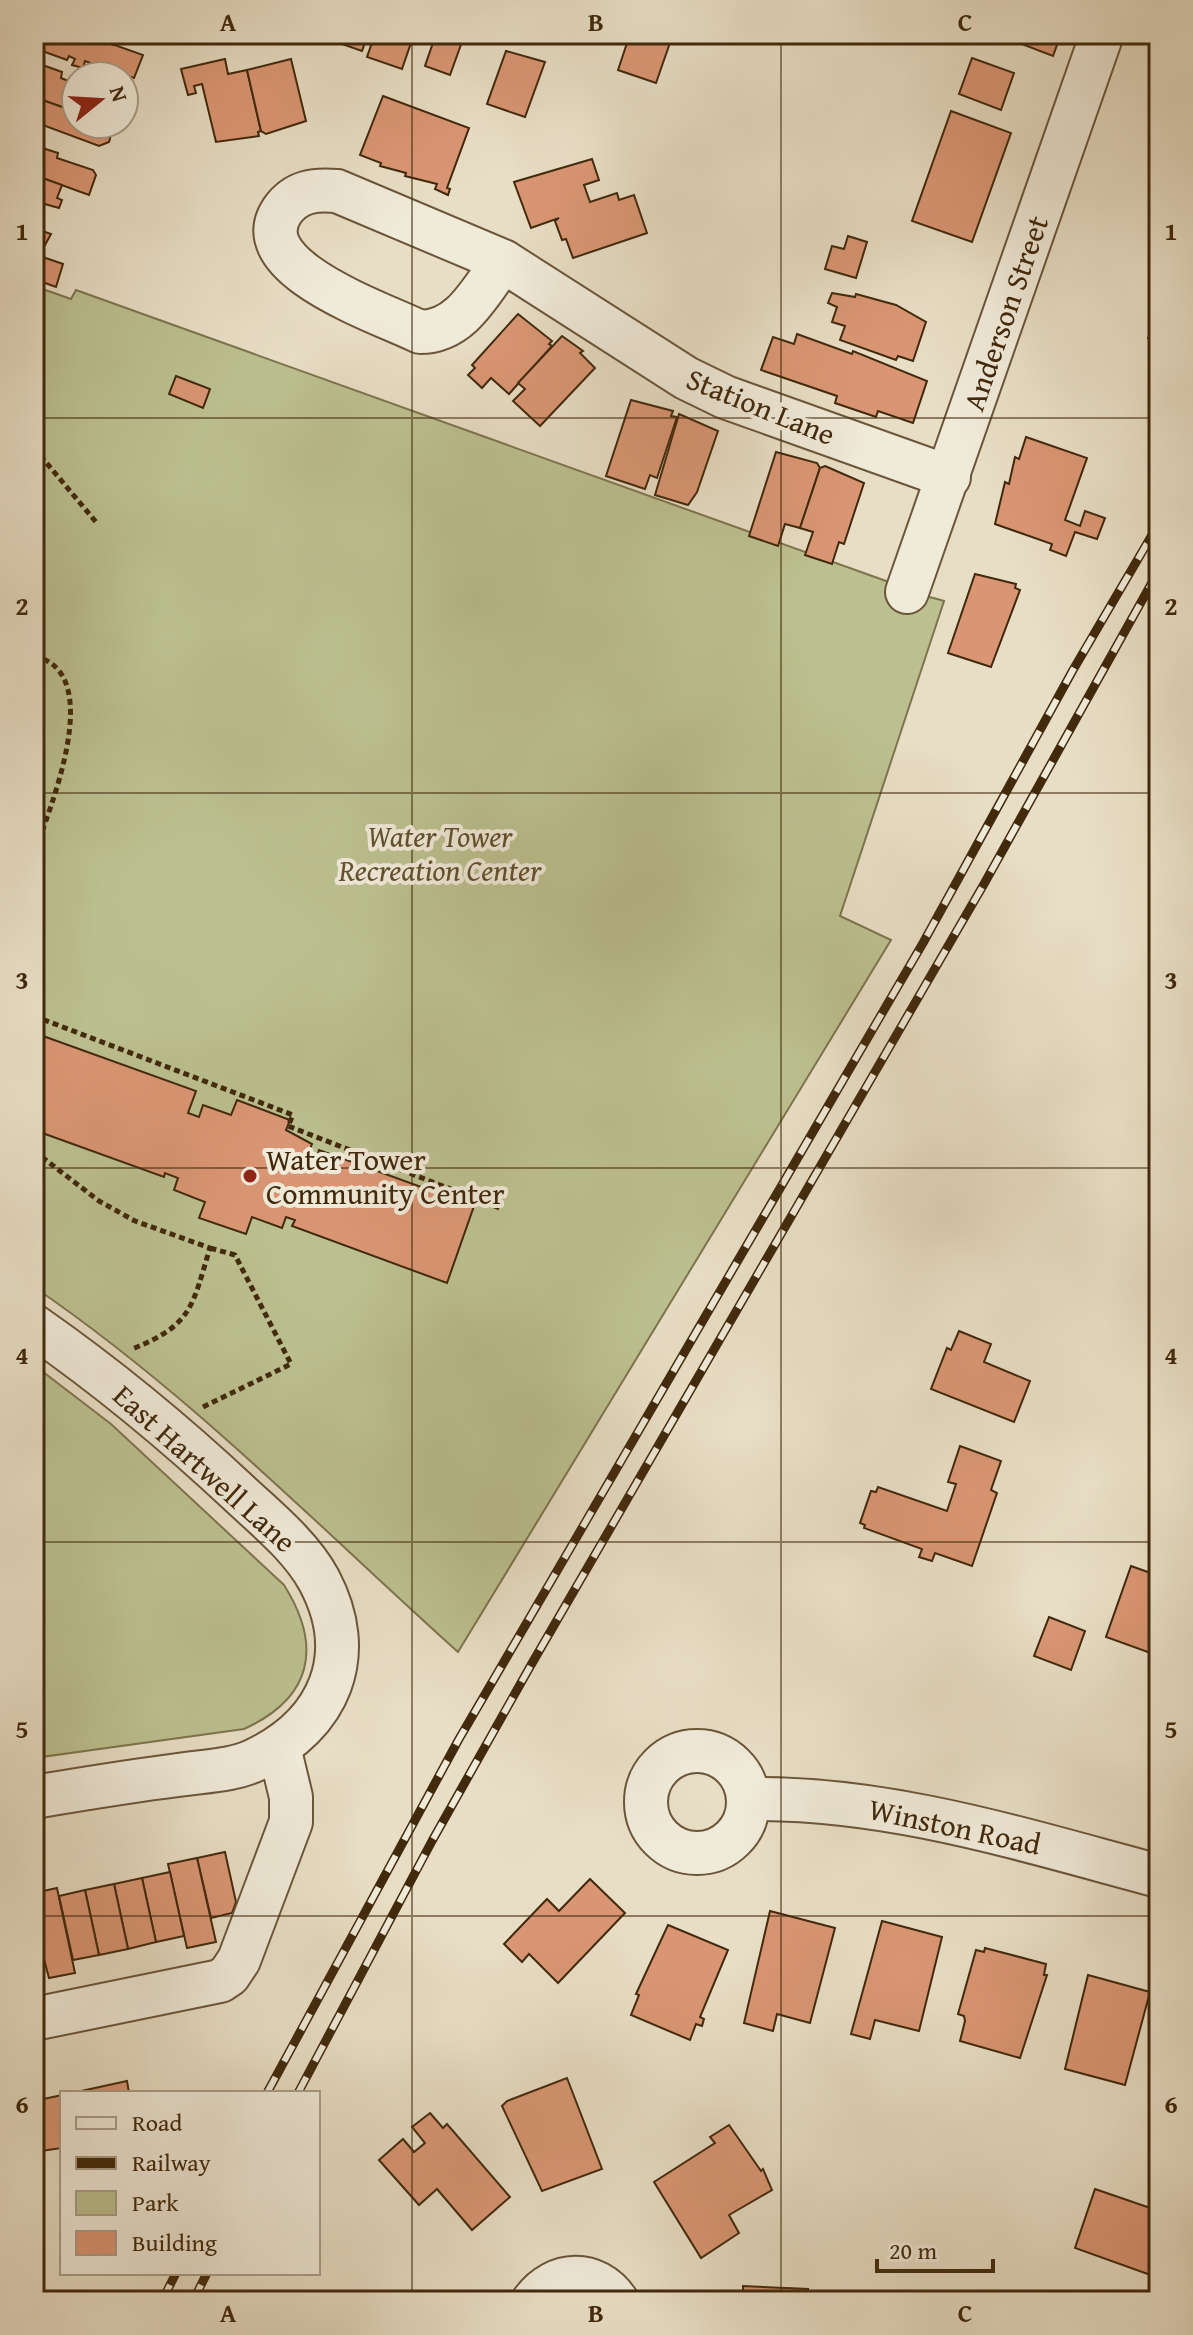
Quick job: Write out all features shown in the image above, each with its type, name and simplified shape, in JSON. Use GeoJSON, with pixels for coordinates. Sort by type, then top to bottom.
{"type":"FeatureCollection","features":[{"type":"Feature","properties":{"kind":"street","name":"Anderson Street"},"geometry":{"type":"LineString","coordinates":[[907,592],[1102,34]]}},
{"type":"Feature","properties":{"kind":"street","name":"Station Lane"},"geometry":{"type":"LineString","coordinates":[[503,261],[453,325],[438,332],[420,332],[303,275],[286,259],[275,240],[275,223],[285,207],[299,195],[316,189],[337,191],[503,261],[686,378],[725,397],[949,477]]}},
{"type":"Feature","properties":{"kind":"street","name":"East Hartwell Lane"},"geometry":{"type":"LineString","coordinates":[[34,1326],[184,1443],[300,1554],[317,1577],[337,1629],[337,1656],[330,1686],[318,1712],[302,1730],[279,1747]]}},
{"type":"Feature","properties":{"kind":"street"},"geometry":{"type":"LineString","coordinates":[[34,1797],[228,1768],[279,1747],[291,1797],[291,1822],[239,1960],[229,1975],[220,1981],[34,2019]]}},
{"type":"Feature","properties":{"kind":"street","name":"Winston Road"},"geometry":{"type":"LineString","coordinates":[[748,1799],[825,1801],[901,1811],[1159,1876]]}},
{"type":"Feature","properties":{"kind":"street"},"geometry":{"type":"LineString","coordinates":[[533,2301],[554,2281],[569,2277],[599,2283],[617,2301]]}},
{"type":"Feature","properties":{"kind":"path"},"geometry":{"type":"LineString","coordinates":[[34,448],[96,522]]}},
{"type":"Feature","properties":{"kind":"path"},"geometry":{"type":"LineString","coordinates":[[34,656],[51,662],[60,670],[67,683],[71,705],[56,790],[34,854]]}},
{"type":"Feature","properties":{"kind":"path"},"geometry":{"type":"LineString","coordinates":[[34,1016],[293,1115],[288,1126],[502,1209]]}},
{"type":"Feature","properties":{"kind":"path"},"geometry":{"type":"LineString","coordinates":[[34,1151],[99,1201],[135,1221],[235,1255],[291,1364],[202,1408]]}},
{"type":"Feature","properties":{"kind":"path"},"geometry":{"type":"LineString","coordinates":[[132,1349],[178,1325],[189,1312],[210,1248]]}},
{"type":"Feature","properties":{"kind":"green space","name":"Water Tower Recreation Center"},"geometry":{"type":"Polygon","coordinates":[[[34,286],[71,299],[76,290],[886,581],[909,593],[944,601],[840,916],[891,940],[458,1652],[200,1416],[91,1328],[34,1287],[34,286]]]}},
{"type":"Feature","properties":{"kind":"green space"},"geometry":{"type":"Polygon","coordinates":[[[34,1365],[111,1424],[284,1585],[304,1629],[304,1669],[297,1686],[267,1716],[244,1729],[34,1758],[34,1365]]]}},
{"type":"Feature","properties":{"kind":"building"},"geometry":{"type":"Polygon","coordinates":[[[34,34],[84,34],[143,55],[140,63],[140,60],[74,60],[69,56],[67,60],[34,48],[34,34]]]}},
{"type":"Feature","properties":{"kind":"building"},"geometry":{"type":"Polygon","coordinates":[[[84,34],[117,34],[113,45],[84,34]]]}},
{"type":"Feature","properties":{"kind":"building"},"geometry":{"type":"Polygon","coordinates":[[[339,34],[368,34],[362,51],[336,42],[339,34]]]}},
{"type":"Feature","properties":{"kind":"building"},"geometry":{"type":"Polygon","coordinates":[[[375,34],[414,34],[402,69],[367,57],[375,34]]]}},
{"type":"Feature","properties":{"kind":"building"},"geometry":{"type":"Polygon","coordinates":[[[436,34],[463,39],[450,75],[425,66],[436,34]]]}},
{"type":"Feature","properties":{"kind":"building"},"geometry":{"type":"Polygon","coordinates":[[[630,34],[673,34],[656,83],[618,70],[630,34]]]}},
{"type":"Feature","properties":{"kind":"building"},"geometry":{"type":"Polygon","coordinates":[[[1022,34],[1061,34],[1053,56],[1019,43],[1022,34]]]}},
{"type":"Feature","properties":{"kind":"building"},"geometry":{"type":"Polygon","coordinates":[[[506,51],[545,62],[525,117],[487,104],[506,51]]]}},
{"type":"Feature","properties":{"kind":"building"},"geometry":{"type":"Polygon","coordinates":[[[972,58],[1014,73],[1001,110],[959,94],[972,58]]]}},
{"type":"Feature","properties":{"kind":"building"},"geometry":{"type":"Polygon","coordinates":[[[225,59],[228,74],[247,70],[261,131],[258,132],[259,136],[216,142],[202,84],[194,86],[196,93],[188,95],[181,69],[225,59]]]}},
{"type":"Feature","properties":{"kind":"building"},"geometry":{"type":"Polygon","coordinates":[[[291,59],[306,121],[266,134],[261,131],[247,70],[291,59]]]}},
{"type":"Feature","properties":{"kind":"building"},"geometry":{"type":"Polygon","coordinates":[[[34,62],[60,71],[60,106],[34,97],[34,62]]]}},
{"type":"Feature","properties":{"kind":"building"},"geometry":{"type":"Polygon","coordinates":[[[383,96],[469,128],[447,188],[450,189],[448,195],[435,189],[437,184],[405,176],[406,173],[380,166],[381,163],[360,155],[383,96]]]}},
{"type":"Feature","properties":{"kind":"building"},"geometry":{"type":"Polygon","coordinates":[[[34,97],[60,106],[60,131],[43,125],[42,130],[34,127],[34,97]]]}},
{"type":"Feature","properties":{"kind":"building"},"geometry":{"type":"Polygon","coordinates":[[[951,111],[1011,133],[972,242],[912,221],[951,111]]]}},
{"type":"Feature","properties":{"kind":"building"},"geometry":{"type":"Polygon","coordinates":[[[34,140],[38,141],[36,146],[58,153],[57,158],[93,170],[96,175],[89,195],[34,175],[34,140]]]}},
{"type":"Feature","properties":{"kind":"building"},"geometry":{"type":"Polygon","coordinates":[[[83,140],[110,140],[99,146],[83,140]]]}},
{"type":"Feature","properties":{"kind":"building"},"geometry":{"type":"Polygon","coordinates":[[[592,159],[599,180],[584,185],[590,202],[617,193],[619,200],[634,195],[647,233],[573,258],[555,221],[559,218],[531,228],[514,182],[592,159]]]}},
{"type":"Feature","properties":{"kind":"building"},"geometry":{"type":"Polygon","coordinates":[[[34,175],[62,185],[57,198],[62,200],[59,208],[34,201],[34,175]]]}},
{"type":"Feature","properties":{"kind":"building"},"geometry":{"type":"Polygon","coordinates":[[[34,228],[51,234],[39,256],[34,254],[34,228]]]}},
{"type":"Feature","properties":{"kind":"building"},"geometry":{"type":"Polygon","coordinates":[[[848,236],[867,242],[856,278],[825,269],[832,246],[844,249],[848,236]]]}},
{"type":"Feature","properties":{"kind":"building"},"geometry":{"type":"Polygon","coordinates":[[[34,254],[63,264],[56,287],[34,279],[34,254]]]}},
{"type":"Feature","properties":{"kind":"building"},"geometry":{"type":"Polygon","coordinates":[[[832,293],[855,297],[856,294],[896,305],[926,322],[913,361],[898,356],[896,360],[840,340],[845,326],[832,322],[837,307],[828,303],[832,293]]]}},
{"type":"Feature","properties":{"kind":"building"},"geometry":{"type":"Polygon","coordinates":[[[518,314],[552,341],[549,344],[552,346],[509,394],[491,378],[482,388],[468,375],[475,368],[472,365],[518,314]]]}},
{"type":"Feature","properties":{"kind":"building"},"geometry":{"type":"Polygon","coordinates":[[[1159,318],[1159,345],[1148,338],[1159,318]]]}},
{"type":"Feature","properties":{"kind":"building"},"geometry":{"type":"Polygon","coordinates":[[[797,334],[852,354],[853,351],[927,381],[913,423],[878,411],[876,417],[835,403],[837,396],[761,370],[773,337],[794,344],[797,334]]]}},
{"type":"Feature","properties":{"kind":"building"},"geometry":{"type":"Polygon","coordinates":[[[562,336],[583,351],[580,353],[595,368],[540,426],[513,401],[525,389],[518,383],[562,336]]]}},
{"type":"Feature","properties":{"kind":"building"},"geometry":{"type":"Polygon","coordinates":[[[176,376],[210,389],[203,408],[169,394],[176,376]]]}},
{"type":"Feature","properties":{"kind":"building"},"geometry":{"type":"Polygon","coordinates":[[[631,400],[673,411],[671,416],[677,417],[657,478],[650,475],[645,489],[606,476],[631,400]]]}},
{"type":"Feature","properties":{"kind":"building"},"geometry":{"type":"Polygon","coordinates":[[[679,414],[718,431],[697,492],[688,505],[655,495],[679,414]]]}},
{"type":"Feature","properties":{"kind":"building"},"geometry":{"type":"Polygon","coordinates":[[[1026,437],[1087,458],[1065,520],[1080,526],[1085,511],[1105,518],[1097,539],[1075,532],[1066,556],[1050,550],[1052,544],[995,524],[1005,482],[1009,484],[1015,457],[1019,459],[1026,437]]]}},
{"type":"Feature","properties":{"kind":"building"},"geometry":{"type":"Polygon","coordinates":[[[776,452],[817,463],[820,468],[800,528],[785,524],[778,546],[749,536],[776,452]]]}},
{"type":"Feature","properties":{"kind":"building"},"geometry":{"type":"Polygon","coordinates":[[[825,466],[864,483],[844,544],[839,542],[832,564],[805,555],[813,532],[800,528],[820,468],[825,466]]]}},
{"type":"Feature","properties":{"kind":"building"},"geometry":{"type":"Polygon","coordinates":[[[975,574],[1016,584],[1015,588],[1020,590],[991,667],[948,653],[975,574]]]}},
{"type":"Feature","properties":{"kind":"building"},"geometry":{"type":"Polygon","coordinates":[[[43,1036],[196,1091],[188,1113],[199,1117],[203,1105],[231,1115],[237,1100],[290,1120],[286,1130],[312,1144],[308,1154],[317,1157],[319,1150],[474,1206],[447,1283],[292,1226],[295,1220],[286,1217],[282,1228],[252,1217],[246,1234],[199,1218],[205,1202],[174,1190],[178,1178],[165,1173],[164,1177],[34,1130],[34,1047],[38,1049],[43,1036]]]}},
{"type":"Feature","properties":{"kind":"building"},"geometry":{"type":"Polygon","coordinates":[[[959,1331],[991,1344],[984,1362],[1030,1381],[1014,1422],[931,1389],[947,1348],[951,1350],[959,1331]]]}},
{"type":"Feature","properties":{"kind":"building"},"geometry":{"type":"Polygon","coordinates":[[[960,1446],[1001,1461],[991,1490],[997,1493],[972,1566],[935,1553],[932,1561],[919,1557],[922,1549],[864,1528],[865,1525],[860,1523],[871,1491],[876,1492],[878,1487],[947,1511],[956,1484],[948,1482],[960,1446]]]}},
{"type":"Feature","properties":{"kind":"building"},"geometry":{"type":"Polygon","coordinates":[[[1131,1566],[1159,1576],[1159,1656],[1106,1637],[1131,1566]]]}},
{"type":"Feature","properties":{"kind":"building"},"geometry":{"type":"Polygon","coordinates":[[[1049,1617],[1085,1631],[1071,1670],[1034,1656],[1049,1617]]]}},
{"type":"Feature","properties":{"kind":"building"},"geometry":{"type":"Polygon","coordinates":[[[225,1852],[236,1902],[232,1913],[211,1918],[197,1858],[225,1852]]]}},
{"type":"Feature","properties":{"kind":"building"},"geometry":{"type":"Polygon","coordinates":[[[197,1858],[216,1942],[187,1948],[168,1864],[197,1858]]]}},
{"type":"Feature","properties":{"kind":"building"},"geometry":{"type":"Polygon","coordinates":[[[170,1872],[184,1936],[156,1942],[142,1878],[170,1872]]]}},
{"type":"Feature","properties":{"kind":"building"},"geometry":{"type":"Polygon","coordinates":[[[142,1878],[156,1942],[128,1949],[114,1884],[142,1878]]]}},
{"type":"Feature","properties":{"kind":"building"},"geometry":{"type":"Polygon","coordinates":[[[590,1879],[625,1913],[558,1983],[529,1954],[522,1962],[504,1944],[547,1899],[559,1911],[590,1879]]]}},
{"type":"Feature","properties":{"kind":"building"},"geometry":{"type":"Polygon","coordinates":[[[114,1884],[128,1949],[99,1955],[85,1890],[114,1884]]]}},
{"type":"Feature","properties":{"kind":"building"},"geometry":{"type":"Polygon","coordinates":[[[57,1888],[75,1973],[49,1978],[34,1922],[34,1893],[57,1888]]]}},
{"type":"Feature","properties":{"kind":"building"},"geometry":{"type":"Polygon","coordinates":[[[85,1890],[99,1955],[73,1960],[59,1896],[85,1890]]]}},
{"type":"Feature","properties":{"kind":"building"},"geometry":{"type":"Polygon","coordinates":[[[770,1911],[835,1928],[810,2023],[777,2014],[773,2031],[744,2023],[770,1911]]]}},
{"type":"Feature","properties":{"kind":"building"},"geometry":{"type":"Polygon","coordinates":[[[882,1921],[942,1937],[919,2031],[875,2020],[870,2039],[851,2034],[882,1921]]]}},
{"type":"Feature","properties":{"kind":"building"},"geometry":{"type":"Polygon","coordinates":[[[34,1922],[42,1960],[34,1961],[34,1922]]]}},
{"type":"Feature","properties":{"kind":"building"},"geometry":{"type":"Polygon","coordinates":[[[668,1925],[728,1950],[700,2017],[704,2019],[702,2026],[696,2024],[690,2040],[631,2015],[639,1995],[636,1994],[668,1925]]]}},
{"type":"Feature","properties":{"kind":"building"},"geometry":{"type":"Polygon","coordinates":[[[985,1948],[1046,1964],[1044,1975],[1047,1975],[1020,2058],[960,2041],[965,2021],[964,2016],[958,2014],[976,1950],[984,1952],[985,1948]]]}},
{"type":"Feature","properties":{"kind":"building"},"geometry":{"type":"Polygon","coordinates":[[[1088,1975],[1150,1992],[1125,2085],[1065,2069],[1088,1975]]]}},
{"type":"Feature","properties":{"kind":"building"},"geometry":{"type":"Polygon","coordinates":[[[567,2078],[602,2169],[542,2191],[502,2106],[507,2101],[567,2078]]]}},
{"type":"Feature","properties":{"kind":"building"},"geometry":{"type":"Polygon","coordinates":[[[127,2081],[129,2091],[81,2091],[127,2081]]]}},
{"type":"Feature","properties":{"kind":"building"},"geometry":{"type":"Polygon","coordinates":[[[60,2095],[60,2148],[34,2152],[34,2101],[60,2095]]]}},
{"type":"Feature","properties":{"kind":"building"},"geometry":{"type":"Polygon","coordinates":[[[430,2113],[443,2128],[447,2124],[510,2197],[472,2230],[437,2189],[419,2205],[379,2160],[403,2139],[414,2152],[425,2143],[412,2127],[430,2113]]]}},
{"type":"Feature","properties":{"kind":"building"},"geometry":{"type":"Polygon","coordinates":[[[729,2125],[761,2171],[763,2169],[772,2190],[729,2215],[739,2233],[701,2258],[654,2182],[715,2143],[710,2137],[729,2125]]]}},
{"type":"Feature","properties":{"kind":"building"},"geometry":{"type":"Polygon","coordinates":[[[1095,2189],[1159,2211],[1159,2278],[1075,2248],[1095,2189]]]}},
{"type":"Feature","properties":{"kind":"building"},"geometry":{"type":"Polygon","coordinates":[[[743,2286],[808,2289],[807,2301],[743,2301],[743,2286]]]}},
{"type":"Feature","properties":{"kind":"railway"},"geometry":{"type":"LineString","coordinates":[[268,2091],[459,1739],[923,943],[1073,670],[1159,523]]}},
{"type":"Feature","properties":{"kind":"railway"},"geometry":{"type":"LineString","coordinates":[[299,2091],[432,1841],[531,1665],[984,884],[1159,570]]}},
{"type":"Feature","properties":{"kind":"railway"},"geometry":{"type":"LineString","coordinates":[[162,2301],[175,2275]]}},
{"type":"Feature","properties":{"kind":"railway"},"geometry":{"type":"LineString","coordinates":[[193,2301],[206,2275]]}},
{"type":"Feature","properties":{"kind":"place","name":"Water Tower Community Center"},"geometry":{"type":"Point","coordinates":[250,1176]}}]}
